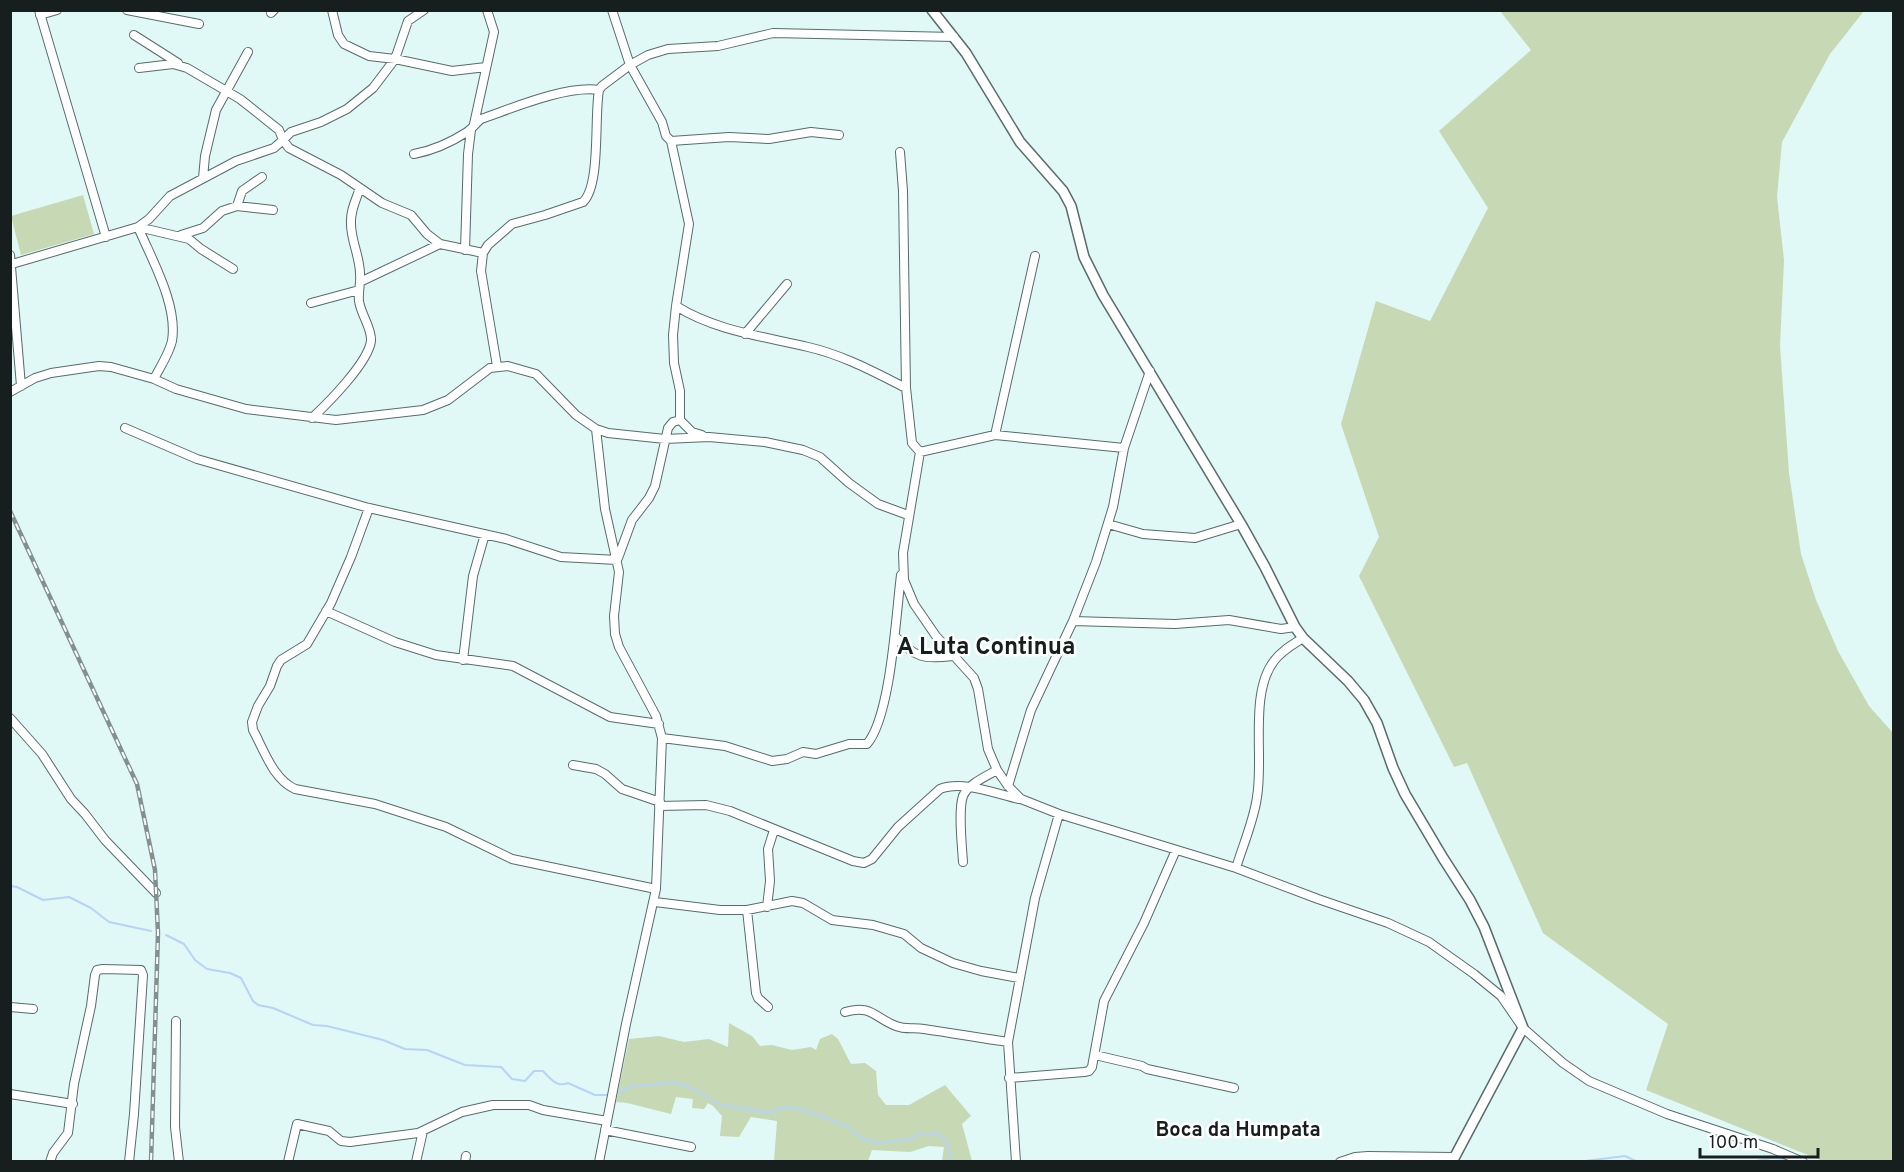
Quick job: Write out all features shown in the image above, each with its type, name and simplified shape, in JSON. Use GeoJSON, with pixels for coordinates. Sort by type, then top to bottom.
{"type":"FeatureCollection","features":[{"type":"Feature","properties":{"kind":"street"},"geometry":{"type":"LineString","coordinates":[[57,10],[39,13],[106,237]]}},
{"type":"Feature","properties":{"kind":"street"},"geometry":{"type":"LineString","coordinates":[[127,10],[199,24]]}},
{"type":"Feature","properties":{"kind":"street"},"geometry":{"type":"LineString","coordinates":[[332,10],[338,36],[344,44],[369,56],[395,58],[452,71],[486,67]]}},
{"type":"Feature","properties":{"kind":"street"},"geometry":{"type":"LineString","coordinates":[[12,264],[138,227],[149,219],[170,196],[236,161],[274,148],[291,132],[321,122],[346,109],[373,88],[395,58],[408,21],[424,10]]}},
{"type":"Feature","properties":{"kind":"street"},"geometry":{"type":"LineString","coordinates":[[465,250],[468,154],[494,32],[487,10]]}},
{"type":"Feature","properties":{"kind":"street"},"geometry":{"type":"LineString","coordinates":[[612,10],[630,65],[662,122],[666,136],[671,141],[689,224],[676,306],[674,363],[680,391],[680,420],[692,432],[709,437]]}},
{"type":"Feature","properties":{"kind":"street"},"geometry":{"type":"LineString","coordinates":[[932,10],[966,53],[1020,142],[1063,191],[1071,206],[1084,257],[1103,295],[1241,524],[1295,627],[1364,700],[1377,723],[1405,794],[1470,900],[1503,974],[1506,989],[1522,1028]]}},
{"type":"Feature","properties":{"kind":"street"},"geometry":{"type":"LineString","coordinates":[[497,366],[482,271],[483,254],[488,245],[512,224],[583,202],[587,198],[592,180],[599,90],[630,65],[648,55],[668,49],[718,46],[773,33],[954,37]]}},
{"type":"Feature","properties":{"kind":"street"},"geometry":{"type":"LineString","coordinates":[[134,35],[240,99],[279,130],[289,148],[341,175],[382,203],[411,215],[427,234],[440,244],[483,254]]}},
{"type":"Feature","properties":{"kind":"street"},"geometry":{"type":"LineString","coordinates":[[203,178],[205,156],[216,110],[248,52]]}},
{"type":"Feature","properties":{"kind":"street"},"geometry":{"type":"LineString","coordinates":[[139,68],[173,64],[187,68]]}},
{"type":"Feature","properties":{"kind":"street"},"geometry":{"type":"LineString","coordinates":[[414,154],[434,151],[481,119],[538,100],[582,89],[599,90]]}},
{"type":"Feature","properties":{"kind":"street"},"geometry":{"type":"LineString","coordinates":[[671,141],[729,137],[769,139],[811,132],[838,135]]}},
{"type":"Feature","properties":{"kind":"street"},"geometry":{"type":"LineString","coordinates":[[900,152],[903,191],[906,388],[912,443],[920,452]]}},
{"type":"Feature","properties":{"kind":"street"},"geometry":{"type":"LineString","coordinates":[[237,206],[242,192],[262,177]]}},
{"type":"Feature","properties":{"kind":"street"},"geometry":{"type":"LineString","coordinates":[[312,418],[346,384],[368,349],[371,340],[359,303],[359,256],[351,225],[352,212],[360,188]]}},
{"type":"Feature","properties":{"kind":"street"},"geometry":{"type":"LineString","coordinates":[[180,236],[203,228],[222,211],[237,206],[273,210]]}},
{"type":"Feature","properties":{"kind":"street"},"geometry":{"type":"LineString","coordinates":[[138,227],[189,239],[233,269]]}},
{"type":"Feature","properties":{"kind":"street"},"geometry":{"type":"LineString","coordinates":[[138,227],[156,267],[170,307],[173,326],[171,344],[154,379]]}},
{"type":"Feature","properties":{"kind":"street"},"geometry":{"type":"LineString","coordinates":[[311,303],[359,286],[440,244]]}},
{"type":"Feature","properties":{"kind":"street"},"geometry":{"type":"LineString","coordinates":[[10,255],[21,386]]}},
{"type":"Feature","properties":{"kind":"street"},"geometry":{"type":"LineString","coordinates":[[995,435],[1035,256]]}},
{"type":"Feature","properties":{"kind":"street"},"geometry":{"type":"LineString","coordinates":[[745,334],[787,284]]}},
{"type":"Feature","properties":{"kind":"street"},"geometry":{"type":"LineString","coordinates":[[676,306],[713,324],[745,334],[848,359],[906,388]]}},
{"type":"Feature","properties":{"kind":"street"},"geometry":{"type":"LineString","coordinates":[[10,392],[35,378],[51,373],[99,366],[118,368],[154,379],[176,389],[246,410],[312,418],[345,419],[423,410],[448,400],[484,372],[497,366],[514,367],[536,374],[576,415],[596,429],[608,433],[665,439],[709,437],[765,442],[803,450],[820,457],[849,483],[878,504],[908,515]]}},
{"type":"Feature","properties":{"kind":"street"},"geometry":{"type":"LineString","coordinates":[[1008,786],[1031,710],[1073,621],[1108,524],[1124,448],[1150,371]]}},
{"type":"Feature","properties":{"kind":"street"},"geometry":{"type":"LineString","coordinates":[[617,560],[632,520],[655,486],[668,428],[673,422],[680,420]]}},
{"type":"Feature","properties":{"kind":"street"},"geometry":{"type":"LineString","coordinates":[[125,428],[197,459],[369,508],[485,534],[561,557],[617,560]]}},
{"type":"Feature","properties":{"kind":"street"},"geometry":{"type":"LineString","coordinates":[[596,429],[605,509],[619,572],[614,616],[615,634],[619,647],[659,724],[662,738],[660,845],[655,902],[626,1024],[599,1161]]}},
{"type":"Feature","properties":{"kind":"street"},"geometry":{"type":"LineString","coordinates":[[920,452],[995,435],[1124,448]]}},
{"type":"Feature","properties":{"kind":"street"},"geometry":{"type":"LineString","coordinates":[[662,738],[725,746],[772,761],[788,759],[803,752],[816,754],[849,744],[867,744],[877,727],[895,636],[908,515],[920,452]]}},
{"type":"Feature","properties":{"kind":"street"},"geometry":{"type":"LineString","coordinates":[[369,508],[331,603],[307,644],[282,660],[277,666],[252,722],[253,730],[278,777],[286,785],[295,789],[375,804],[446,827],[512,859],[656,890]]}},
{"type":"Feature","properties":{"kind":"street"},"geometry":{"type":"LineString","coordinates":[[1108,524],[1143,534],[1195,538],[1241,524]]}},
{"type":"Feature","properties":{"kind":"street"},"geometry":{"type":"LineString","coordinates":[[463,660],[473,576],[485,534]]}},
{"type":"Feature","properties":{"kind":"street"},"geometry":{"type":"LineString","coordinates":[[903,566],[904,580],[914,604],[952,656],[974,678],[988,749],[997,770],[1021,799]]}},
{"type":"Feature","properties":{"kind":"street"},"geometry":{"type":"LineString","coordinates":[[326,611],[395,642],[436,655],[513,666],[610,717],[659,724]]}},
{"type":"Feature","properties":{"kind":"street"},"geometry":{"type":"LineString","coordinates":[[1073,621],[1175,624],[1229,620],[1281,629],[1295,627]]}},
{"type":"Feature","properties":{"kind":"street"},"geometry":{"type":"LineString","coordinates":[[895,636],[908,650],[931,659],[952,656]]}},
{"type":"Feature","properties":{"kind":"street"},"geometry":{"type":"LineString","coordinates":[[1236,867],[1257,800],[1260,772],[1258,721],[1268,670],[1284,650],[1303,638]]}},
{"type":"Feature","properties":{"kind":"street"},"geometry":{"type":"LineString","coordinates":[[10,718],[42,754],[71,799],[85,813],[105,840],[156,893]]}},
{"type":"Feature","properties":{"kind":"street"},"geometry":{"type":"LineString","coordinates":[[573,765],[596,769],[622,789],[659,804],[706,805],[730,811],[853,861],[864,863],[872,859],[898,827],[940,789],[947,786],[970,787],[1021,799],[1059,814],[1236,867],[1318,900],[1388,922],[1429,942],[1501,996],[1522,1028],[1563,1063],[1590,1081],[1667,1114],[1803,1161]]}},
{"type":"Feature","properties":{"kind":"street"},"geometry":{"type":"LineString","coordinates":[[963,862],[963,795],[970,787],[997,770]]}},
{"type":"Feature","properties":{"kind":"street"},"geometry":{"type":"LineString","coordinates":[[1016,1161],[1008,1042],[1035,898],[1059,814]]}},
{"type":"Feature","properties":{"kind":"street"},"geometry":{"type":"LineString","coordinates":[[767,907],[770,881],[768,849],[774,830]]}},
{"type":"Feature","properties":{"kind":"street"},"geometry":{"type":"LineString","coordinates":[[1009,1077],[1084,1072],[1089,1071],[1092,1067],[1104,1001],[1144,922],[1176,850]]}},
{"type":"Feature","properties":{"kind":"street"},"geometry":{"type":"LineString","coordinates":[[655,902],[720,910],[747,910],[792,901],[803,903],[832,920],[873,925],[904,934],[921,948],[953,963],[1019,978]]}},
{"type":"Feature","properties":{"kind":"street"},"geometry":{"type":"LineString","coordinates":[[747,910],[756,993],[768,1007]]}},
{"type":"Feature","properties":{"kind":"street"},"geometry":{"type":"LineString","coordinates":[[50,1161],[53,1153],[68,1133],[74,1084],[91,1006],[94,975],[98,970],[103,969],[141,970],[143,975],[129,1161]]}},
{"type":"Feature","properties":{"kind":"street"},"geometry":{"type":"LineString","coordinates":[[10,1007],[33,1009]]}},
{"type":"Feature","properties":{"kind":"street"},"geometry":{"type":"LineString","coordinates":[[845,1012],[856,1008],[865,1009],[891,1024],[906,1029],[922,1028],[1008,1042]]}},
{"type":"Feature","properties":{"kind":"street"},"geometry":{"type":"LineString","coordinates":[[177,1021],[175,1127],[179,1161]]}},
{"type":"Feature","properties":{"kind":"street"},"geometry":{"type":"LineString","coordinates":[[1340,1161],[1368,1156],[1453,1159],[1522,1028]]}},
{"type":"Feature","properties":{"kind":"street"},"geometry":{"type":"LineString","coordinates":[[1095,1055],[1234,1088]]}},
{"type":"Feature","properties":{"kind":"street"},"geometry":{"type":"LineString","coordinates":[[10,1094],[73,1104]]}},
{"type":"Feature","properties":{"kind":"street"},"geometry":{"type":"LineString","coordinates":[[288,1161],[297,1124],[329,1131],[341,1141],[350,1142],[423,1131],[462,1112],[493,1105],[529,1105],[543,1110],[607,1121]]}},
{"type":"Feature","properties":{"kind":"street"},"geometry":{"type":"LineString","coordinates":[[605,1130],[690,1147]]}},
{"type":"Feature","properties":{"kind":"street"},"geometry":{"type":"LineString","coordinates":[[416,1161],[423,1131]]}},
{"type":"Feature","properties":{"kind":"green space"},"geometry":{"type":"Polygon","coordinates":[[[1500,11],[1864,11],[1830,54],[1782,142],[1777,197],[1784,260],[1780,346],[1789,473],[1801,554],[1816,600],[1838,651],[1869,706],[1893,733],[1893,1161],[1823,1161],[1646,1090],[1668,1024],[1543,933],[1467,763],[1454,767],[1359,576],[1379,537],[1341,424],[1376,301],[1430,321],[1488,208],[1439,131],[1531,50],[1500,11]]]}},
{"type":"Feature","properties":{"kind":"green space"},"geometry":{"type":"Polygon","coordinates":[[[83,195],[94,234],[21,255],[11,216],[83,195]]]}},
{"type":"Feature","properties":{"kind":"green space"},"geometry":{"type":"Polygon","coordinates":[[[729,1023],[752,1036],[760,1046],[772,1045],[792,1050],[811,1047],[816,1050],[820,1039],[832,1034],[838,1039],[851,1064],[865,1063],[876,1071],[878,1095],[886,1105],[909,1105],[945,1085],[971,1116],[962,1124],[972,1161],[942,1161],[944,1147],[929,1146],[910,1152],[872,1150],[868,1161],[774,1161],[777,1121],[751,1117],[739,1137],[720,1136],[722,1116],[708,1103],[704,1109],[692,1108],[693,1099],[676,1097],[671,1114],[616,1102],[629,1039],[659,1036],[684,1042],[709,1039],[728,1047],[729,1023]]]}},
{"type":"Feature","properties":{"kind":"waterway"},"geometry":{"type":"LineString","coordinates":[[10,886],[17,887],[43,900],[69,897],[91,908],[109,922],[151,931]]}},
{"type":"Feature","properties":{"kind":"waterway"},"geometry":{"type":"LineString","coordinates":[[166,935],[184,944],[195,960],[207,969],[230,973],[241,978],[253,1001],[258,1005],[273,1008],[313,1025],[327,1026],[383,1040],[405,1049],[427,1050],[465,1065],[501,1067],[512,1079],[525,1081],[534,1071],[543,1071],[557,1083],[568,1083],[595,1095],[612,1095],[630,1087],[675,1082],[692,1088],[721,1105],[771,1113],[785,1107],[805,1110],[847,1126],[863,1139],[880,1143],[909,1139],[917,1135],[939,1135],[946,1141],[952,1162]]}},
{"type":"Feature","properties":{"kind":"waterway"},"geometry":{"type":"LineString","coordinates":[[1577,1162],[1625,1156],[1638,1162]]}},
{"type":"Feature","properties":{"kind":"waterway"},"geometry":{"type":"LineString","coordinates":[[1751,1162],[1772,1158],[1788,1159]]}},
{"type":"Feature","properties":{"kind":"waterway"},"geometry":{"type":"LineString","coordinates":[[1414,1162],[1431,1162]]}},
{"type":"Feature","properties":{"kind":"railway"},"geometry":{"type":"LineString","coordinates":[[10,511],[137,784],[155,870],[158,933],[151,1162]]}},
{"type":"Feature","properties":{"kind":"district","name":"A Luta Continua"},"geometry":{"type":"Point","coordinates":[986,648]}},
{"type":"Feature","properties":{"kind":"district","name":"Boca da Humpata"},"geometry":{"type":"Point","coordinates":[1238,1131]}}]}
